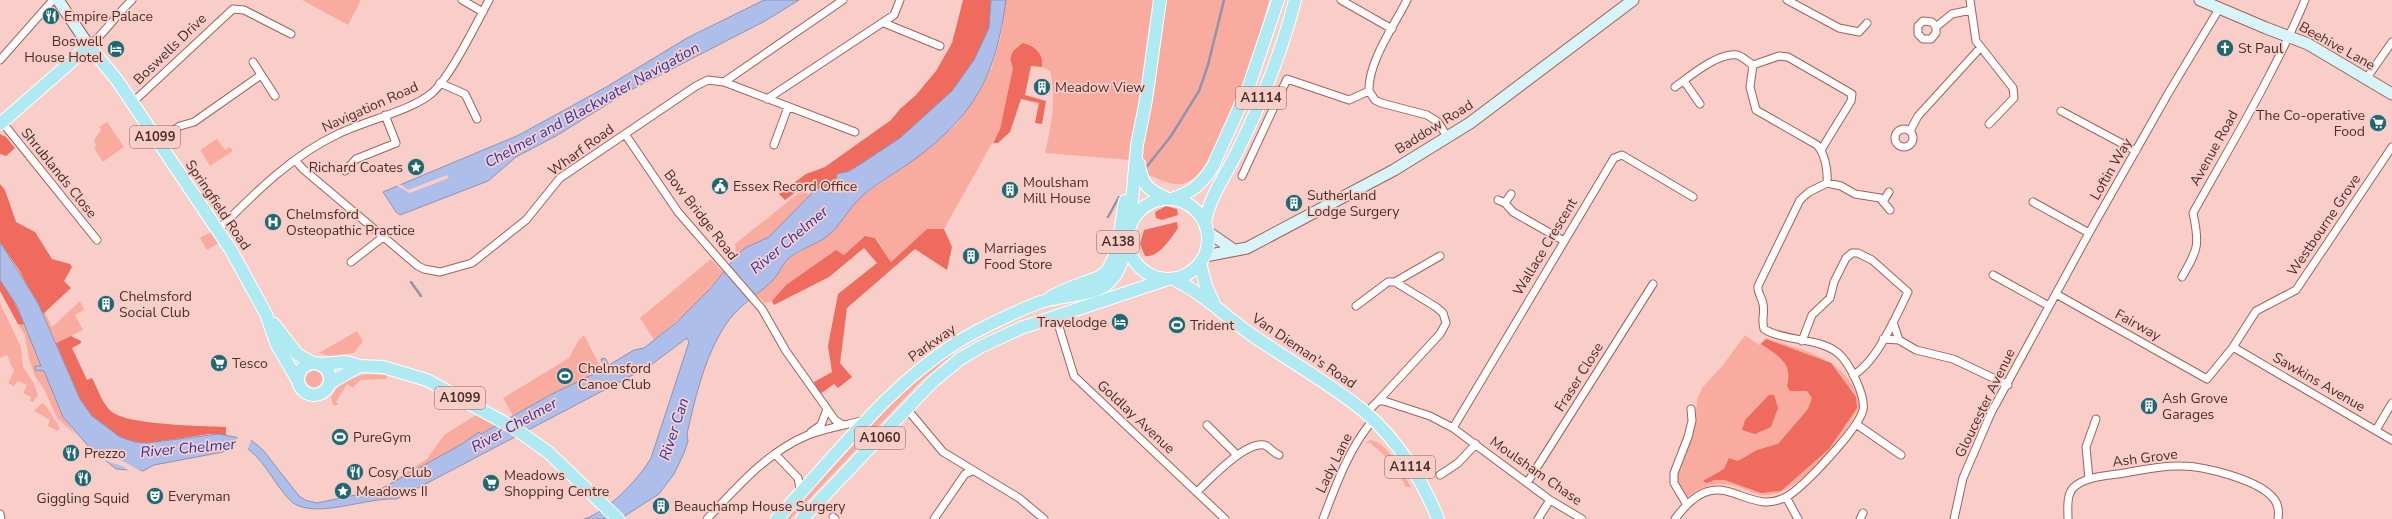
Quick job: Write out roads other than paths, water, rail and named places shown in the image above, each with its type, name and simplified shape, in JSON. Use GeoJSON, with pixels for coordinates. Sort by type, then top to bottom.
{"type":"FeatureCollection","features":[{"type":"Feature","properties":{"kind":"main road","name":"Springfield Road"},"geometry":{"type":"LineString","coordinates":[[58,0],[89,46],[117,80],[218,230],[231,250],[266,314],[297,354],[315,364]]}},
{"type":"Feature","properties":{"kind":"main road","name":"A1114"},"geometry":{"type":"LineString","coordinates":[[1170,279],[1154,277],[1142,270],[1134,261],[1128,240],[1130,227],[1137,214],[1147,204],[1169,199],[1192,191],[1207,177],[1249,86],[1278,0]]}},
{"type":"Feature","properties":{"kind":"main road","name":"A1114"},"geometry":{"type":"LineString","coordinates":[[1203,260],[1208,247],[1207,227],[1216,192],[1259,105],[1278,54],[1295,0]]}},
{"type":"Feature","properties":{"kind":"main road","name":"Baddow Road"},"geometry":{"type":"LineString","coordinates":[[1203,260],[1234,250],[1244,250],[1316,213],[1448,138],[1528,81],[1633,0]]}},
{"type":"Feature","properties":{"kind":"main road","name":"Beehive Lane"},"geometry":{"type":"LineString","coordinates":[[2200,0],[2308,44],[2392,94]]}},
{"type":"Feature","properties":{"kind":"main road","name":"A138"},"geometry":{"type":"LineString","coordinates":[[1046,300],[1068,288],[1100,277],[1108,269],[1115,254],[1130,172],[1146,100],[1160,4]]}},
{"type":"Feature","properties":{"kind":"main road"},"geometry":{"type":"LineString","coordinates":[[1,123],[89,46]]}},
{"type":"Feature","properties":{"kind":"main road","name":"A138"},"geometry":{"type":"LineString","coordinates":[[1137,145],[1141,178],[1147,187],[1169,199]]}},
{"type":"Feature","properties":{"kind":"main road","name":"A138"},"geometry":{"type":"LineString","coordinates":[[1130,227],[1137,145]]}},
{"type":"Feature","properties":{"kind":"main road"},"geometry":{"type":"LineString","coordinates":[[1169,199],[1192,206],[1207,227],[1234,250]]}},
{"type":"Feature","properties":{"kind":"main road","name":"Parkway"},"geometry":{"type":"LineString","coordinates":[[777,519],[870,418],[913,374],[947,348],[986,327],[1046,300],[1075,296],[1103,287],[1114,279],[1120,268],[1128,240]]}},
{"type":"Feature","properties":{"kind":"main road"},"geometry":{"type":"LineString","coordinates":[[1170,279],[1186,276],[1203,260]]}},
{"type":"Feature","properties":{"kind":"main road","name":"Van Dieman's Road"},"geometry":{"type":"LineString","coordinates":[[1203,260],[1206,286],[1217,308]]}},
{"type":"Feature","properties":{"kind":"main road","name":"Parkway"},"geometry":{"type":"LineString","coordinates":[[802,519],[932,382],[960,359],[980,346],[999,337],[1170,279]]}},
{"type":"Feature","properties":{"kind":"main road","name":"Van Dieman's Road"},"geometry":{"type":"LineString","coordinates":[[1170,279],[1217,308],[1253,336],[1344,395],[1369,416]]}},
{"type":"Feature","properties":{"kind":"main road","name":"Springfield Road"},"geometry":{"type":"LineString","coordinates":[[266,314],[277,345],[298,381]]}},
{"type":"Feature","properties":{"kind":"main road","name":"A1099"},"geometry":{"type":"LineString","coordinates":[[315,364],[346,362],[362,366],[383,367],[416,375],[514,428],[548,452],[618,519]]}},
{"type":"Feature","properties":{"kind":"main road"},"geometry":{"type":"LineString","coordinates":[[298,381],[300,371],[315,364]]}},
{"type":"Feature","properties":{"kind":"main road","name":"A1099"},"geometry":{"type":"LineString","coordinates":[[315,364],[329,373],[330,383]]}},
{"type":"Feature","properties":{"kind":"main road","name":"A1099"},"geometry":{"type":"LineString","coordinates":[[298,381],[306,393],[315,395],[324,391],[330,383],[362,366]]}},
{"type":"Feature","properties":{"kind":"main road","name":"A1114"},"geometry":{"type":"LineString","coordinates":[[1369,416],[1402,454],[1430,499],[1438,519]]}},
{"type":"Feature","properties":{"kind":"street"},"geometry":{"type":"LineString","coordinates":[[0,60],[53,0]]}},
{"type":"Feature","properties":{"kind":"street"},"geometry":{"type":"LineString","coordinates":[[89,46],[107,31],[116,15],[132,0]]}},
{"type":"Feature","properties":{"kind":"street"},"geometry":{"type":"LineString","coordinates":[[462,0],[482,12]]}},
{"type":"Feature","properties":{"kind":"street","name":"Navigation Road"},"geometry":{"type":"LineString","coordinates":[[218,230],[295,160],[336,134],[424,99],[440,83],[489,0]]}},
{"type":"Feature","properties":{"kind":"street"},"geometry":{"type":"LineString","coordinates":[[724,82],[843,0]]}},
{"type":"Feature","properties":{"kind":"street"},"geometry":{"type":"LineString","coordinates":[[767,99],[884,23],[894,15],[900,0]]}},
{"type":"Feature","properties":{"kind":"street"},"geometry":{"type":"LineString","coordinates":[[1341,0],[1392,29]]}},
{"type":"Feature","properties":{"kind":"street"},"geometry":{"type":"LineString","coordinates":[[1407,0],[1377,59],[1370,79],[1369,91],[1375,100],[1381,103],[1433,118],[1448,138]]}},
{"type":"Feature","properties":{"kind":"street"},"geometry":{"type":"LineString","coordinates":[[1787,0],[1839,28],[1859,32],[1867,22]]}},
{"type":"Feature","properties":{"kind":"street"},"geometry":{"type":"LineString","coordinates":[[1970,0],[1976,41],[2012,88],[2014,98],[1988,124]]}},
{"type":"Feature","properties":{"kind":"street","name":"Avenue Road"},"geometry":{"type":"LineString","coordinates":[[2182,277],[2193,257],[2198,238],[2193,213],[2290,36],[2306,0]]}},
{"type":"Feature","properties":{"kind":"street","name":"Loftin Way"},"geometry":{"type":"LineString","coordinates":[[2028,344],[2169,92],[2219,8]]}},
{"type":"Feature","properties":{"kind":"street","name":"Boswells Drive"},"geometry":{"type":"LineString","coordinates":[[132,103],[232,9],[244,10],[291,34]]}},
{"type":"Feature","properties":{"kind":"street"},"geometry":{"type":"LineString","coordinates":[[1936,27],[1952,14],[1971,10]]}},
{"type":"Feature","properties":{"kind":"street"},"geometry":{"type":"LineString","coordinates":[[884,23],[940,46]]}},
{"type":"Feature","properties":{"kind":"street"},"geometry":{"type":"LineString","coordinates":[[2366,79],[2392,42]]}},
{"type":"Feature","properties":{"kind":"street"},"geometry":{"type":"LineString","coordinates":[[1910,131],[1918,116],[1980,47]]}},
{"type":"Feature","properties":{"kind":"street"},"geometry":{"type":"LineString","coordinates":[[1675,88],[1698,70],[1728,55],[1738,55],[1753,65]]}},
{"type":"Feature","properties":{"kind":"street"},"geometry":{"type":"LineString","coordinates":[[1753,65],[1779,56],[1788,57],[1852,94],[1851,101],[1822,150]]}},
{"type":"Feature","properties":{"kind":"street"},"geometry":{"type":"LineString","coordinates":[[253,62],[275,96]]}},
{"type":"Feature","properties":{"kind":"street"},"geometry":{"type":"LineString","coordinates":[[1753,65],[1750,87],[1756,110],[1822,150],[1828,174],[1827,182]]}},
{"type":"Feature","properties":{"kind":"street"},"geometry":{"type":"LineString","coordinates":[[157,141],[180,126],[194,122],[261,75]]}},
{"type":"Feature","properties":{"kind":"street"},"geometry":{"type":"LineString","coordinates":[[1242,176],[1287,79],[1349,100],[1369,91]]}},
{"type":"Feature","properties":{"kind":"street","name":"Wharf Road"},"geometry":{"type":"LineString","coordinates":[[295,160],[383,237],[424,269],[440,272],[465,266],[493,248],[526,220],[560,178],[624,134],[708,80],[724,82],[855,132]]}},
{"type":"Feature","properties":{"kind":"street"},"geometry":{"type":"LineString","coordinates":[[1684,81],[1700,104]]}},
{"type":"Feature","properties":{"kind":"street"},"geometry":{"type":"LineString","coordinates":[[440,83],[466,94],[476,119]]}},
{"type":"Feature","properties":{"kind":"street"},"geometry":{"type":"LineString","coordinates":[[774,145],[788,107]]}},
{"type":"Feature","properties":{"kind":"street"},"geometry":{"type":"LineString","coordinates":[[2061,111],[2136,152]]}},
{"type":"Feature","properties":{"kind":"street"},"geometry":{"type":"LineString","coordinates":[[345,171],[356,159],[396,143],[385,115]]}},
{"type":"Feature","properties":{"kind":"street","name":"Shrublands Close"},"geometry":{"type":"LineString","coordinates":[[1,123],[97,240]]}},
{"type":"Feature","properties":{"kind":"street","name":"Bow Bridge Road"},"geometry":{"type":"LineString","coordinates":[[624,134],[678,212],[762,309],[786,351],[835,420],[843,425]]}},
{"type":"Feature","properties":{"kind":"street","name":"Westbourne Grove"},"geometry":{"type":"LineString","coordinates":[[2207,378],[2233,347],[2256,311],[2296,290],[2392,147]]}},
{"type":"Feature","properties":{"kind":"street","name":"Wallace Crescent"},"geometry":{"type":"LineString","coordinates":[[1453,428],[1614,158],[1622,155],[1693,197]]}},
{"type":"Feature","properties":{"kind":"street"},"geometry":{"type":"LineString","coordinates":[[1675,519],[1687,505],[1704,492],[1714,489],[1758,501],[1773,501],[1786,497],[1833,453],[1856,424],[1863,411],[1864,400],[1853,375],[1838,353],[1825,347],[1772,334],[1764,329],[1761,320],[1764,310],[1763,301],[1757,292],[1758,286],[1800,200],[1814,189],[1827,182],[1841,186],[1855,194],[1884,200],[1890,210]]}},
{"type":"Feature","properties":{"kind":"street"},"geometry":{"type":"LineString","coordinates":[[1884,200],[1889,192]]}},
{"type":"Feature","properties":{"kind":"street"},"geometry":{"type":"LineString","coordinates":[[1505,203],[1511,194]]}},
{"type":"Feature","properties":{"kind":"street"},"geometry":{"type":"LineString","coordinates":[[1498,200],[1505,203],[1513,212],[1564,240]]}},
{"type":"Feature","properties":{"kind":"street"},"geometry":{"type":"LineString","coordinates":[[2033,202],[2089,233]]}},
{"type":"Feature","properties":{"kind":"street"},"geometry":{"type":"LineString","coordinates":[[351,262],[383,237]]}},
{"type":"Feature","properties":{"kind":"street"},"geometry":{"type":"LineString","coordinates":[[1802,341],[1812,315],[1830,298],[1834,282],[1846,258],[1852,253],[1858,252],[1872,260],[1908,292],[1871,361],[1853,375]]}},
{"type":"Feature","properties":{"kind":"street"},"geometry":{"type":"LineString","coordinates":[[1356,306],[1388,282],[1395,282],[1440,256]]}},
{"type":"Feature","properties":{"kind":"street"},"geometry":{"type":"LineString","coordinates":[[1993,275],[2049,306]]}},
{"type":"Feature","properties":{"kind":"street"},"geometry":{"type":"LineString","coordinates":[[1369,416],[1378,401],[1440,334],[1446,322],[1443,313],[1436,307],[1395,282]]}},
{"type":"Feature","properties":{"kind":"street","name":"Fraser Close"},"geometry":{"type":"LineString","coordinates":[[1527,483],[1653,284]]}},
{"type":"Feature","properties":{"kind":"street","name":"Fairway"},"geometry":{"type":"LineString","coordinates":[[2056,294],[2207,378]]}},
{"type":"Feature","properties":{"kind":"street","name":"Goldlay Avenue"},"geometry":{"type":"LineString","coordinates":[[1056,317],[1074,376],[1224,519]]}},
{"type":"Feature","properties":{"kind":"street"},"geometry":{"type":"LineString","coordinates":[[1893,322],[1899,340]]}},
{"type":"Feature","properties":{"kind":"street"},"geometry":{"type":"LineString","coordinates":[[1883,339],[1899,340],[1916,350],[1963,363],[2008,385]]}},
{"type":"Feature","properties":{"kind":"street","name":"Gloucester Avenue"},"geometry":{"type":"LineString","coordinates":[[1954,519],[1963,478],[1977,442],[2028,344]]}},
{"type":"Feature","properties":{"kind":"street","name":"Sawkins Avenue"},"geometry":{"type":"LineString","coordinates":[[2233,347],[2392,440]]}},
{"type":"Feature","properties":{"kind":"street","name":"Moulsham Chase"},"geometry":{"type":"LineString","coordinates":[[1378,401],[1384,401],[1430,416],[1453,428],[1550,500],[1582,519]]}},
{"type":"Feature","properties":{"kind":"street"},"geometry":{"type":"LineString","coordinates":[[2376,430],[2392,403]]}},
{"type":"Feature","properties":{"kind":"street"},"geometry":{"type":"LineString","coordinates":[[707,519],[744,480],[775,454],[808,435],[821,424],[827,409]]}},
{"type":"Feature","properties":{"kind":"street"},"geometry":{"type":"LineString","coordinates":[[907,409],[943,452],[962,462],[972,471],[1019,498],[1044,519]]}},
{"type":"Feature","properties":{"kind":"street"},"geometry":{"type":"LineString","coordinates":[[1687,505],[1676,488],[1674,473],[1688,437],[1692,421],[1691,409]]}},
{"type":"Feature","properties":{"kind":"street","name":"Lady Lane"},"geometry":{"type":"LineString","coordinates":[[1323,519],[1344,467],[1365,429],[1369,416]]}},
{"type":"Feature","properties":{"kind":"street"},"geometry":{"type":"LineString","coordinates":[[808,435],[870,418]]}},
{"type":"Feature","properties":{"kind":"street"},"geometry":{"type":"LineString","coordinates":[[2089,479],[2086,447],[2096,419]]}},
{"type":"Feature","properties":{"kind":"street"},"geometry":{"type":"LineString","coordinates":[[1856,424],[1901,455]]}},
{"type":"Feature","properties":{"kind":"street"},"geometry":{"type":"LineString","coordinates":[[1207,426],[1237,455]]}},
{"type":"Feature","properties":{"kind":"street","name":"Moulsham Chase"},"geometry":{"type":"LineString","coordinates":[[1440,475],[1458,463],[1476,444]]}},
{"type":"Feature","properties":{"kind":"street"},"geometry":{"type":"LineString","coordinates":[[1197,492],[1227,462],[1237,455],[1264,445],[1279,455]]}},
{"type":"Feature","properties":{"kind":"street"},"geometry":{"type":"LineString","coordinates":[[775,454],[798,478],[801,494]]}},
{"type":"Feature","properties":{"kind":"street","name":"Ash Grove"},"geometry":{"type":"LineString","coordinates":[[2068,519],[2069,497],[2071,491],[2081,482],[2089,479],[2157,467],[2182,466],[2200,468],[2261,487],[2275,500],[2279,508],[2278,519]]}},
{"type":"Feature","properties":{"kind":"street"},"geometry":{"type":"LineString","coordinates":[[934,519],[965,474],[972,471]]}},
{"type":"Feature","properties":{"kind":"street"},"geometry":{"type":"LineString","coordinates":[[1786,497],[1798,519]]}},
{"type":"Feature","properties":{"kind":"street"},"geometry":{"type":"LineString","coordinates":[[1538,519],[1550,500]]}},
{"type":"Feature","properties":{"kind":"street"},"geometry":{"type":"LineString","coordinates":[[0,514],[1,519]]}},
{"type":"Feature","properties":{"kind":"water","name":"Chelmer and Blackwater Navigation"},"geometry":{"type":"Polygon","coordinates":[[[764,0],[799,0],[765,21],[627,92],[556,136],[516,157],[488,181],[400,215],[396,212],[383,192],[519,135],[608,86],[687,38],[764,0]]]}},
{"type":"Feature","properties":{"kind":"water"},"geometry":{"type":"Polygon","coordinates":[[[991,0],[1006,0],[1002,26],[989,71],[980,90],[968,108],[954,126],[936,142],[915,159],[880,182],[861,197],[830,234],[790,257],[772,281],[738,309],[732,316],[721,332],[704,369],[687,434],[688,441],[674,474],[659,494],[620,519],[584,519],[593,515],[622,494],[631,485],[651,458],[689,342],[687,338],[648,367],[397,499],[385,499],[315,509],[303,507],[293,503],[281,490],[261,461],[248,449],[231,446],[223,452],[154,465],[143,471],[116,469],[89,447],[63,417],[44,371],[35,370],[35,366],[41,366],[17,306],[0,280],[0,242],[38,303],[80,399],[92,416],[120,437],[135,442],[147,443],[219,434],[251,440],[263,450],[299,496],[305,500],[317,503],[379,490],[462,444],[479,432],[481,434],[552,394],[598,372],[604,368],[601,359],[605,358],[609,365],[634,350],[644,348],[677,322],[711,288],[736,256],[745,248],[769,237],[811,194],[812,189],[824,188],[835,182],[837,174],[850,171],[900,138],[952,91],[974,60],[989,28],[991,0]]]}},
{"type":"Feature","properties":{"kind":"waterway"},"geometry":{"type":"LineString","coordinates":[[1144,170],[1171,136],[1199,91],[1208,65],[1224,0]]}},
{"type":"Feature","properties":{"kind":"waterway"},"geometry":{"type":"LineString","coordinates":[[1108,217],[1119,197]]}},
{"type":"Feature","properties":{"kind":"waterway"},"geometry":{"type":"LineString","coordinates":[[411,282],[421,296]]}},
{"type":"Feature","properties":{"kind":"place","name":"Empire Palace"},"geometry":{"type":"Point","coordinates":[51,16]}},
{"type":"Feature","properties":{"kind":"place","name":"St Paul"},"geometry":{"type":"Point","coordinates":[2225,48]}},
{"type":"Feature","properties":{"kind":"place","name":"Boswell House Hotel"},"geometry":{"type":"Point","coordinates":[116,49]}},
{"type":"Feature","properties":{"kind":"place","name":"Meadow View"},"geometry":{"type":"Point","coordinates":[1042,87]}},
{"type":"Feature","properties":{"kind":"place","name":"The Co-operative Food"},"geometry":{"type":"Point","coordinates":[2378,123]}},
{"type":"Feature","properties":{"kind":"place","name":"Richard Coates"},"geometry":{"type":"Point","coordinates":[416,167]}},
{"type":"Feature","properties":{"kind":"place","name":"Essex Record Office"},"geometry":{"type":"Point","coordinates":[720,186]}},
{"type":"Feature","properties":{"kind":"place","name":"Moulsham Mill House"},"geometry":{"type":"Point","coordinates":[1010,190]}},
{"type":"Feature","properties":{"kind":"place","name":"Sutherland Lodge Surgery"},"geometry":{"type":"Point","coordinates":[1294,203]}},
{"type":"Feature","properties":{"kind":"place","name":"Chelmsford Osteopathic Practice"},"geometry":{"type":"Point","coordinates":[273,222]}},
{"type":"Feature","properties":{"kind":"place","name":"Marriages Food Store"},"geometry":{"type":"Point","coordinates":[971,256]}},
{"type":"Feature","properties":{"kind":"place","name":"Chelmsford Social Club"},"geometry":{"type":"Point","coordinates":[106,304]}},
{"type":"Feature","properties":{"kind":"place","name":"Travelodge"},"geometry":{"type":"Point","coordinates":[1120,322]}},
{"type":"Feature","properties":{"kind":"place","name":"Trident"},"geometry":{"type":"Point","coordinates":[1177,325]}},
{"type":"Feature","properties":{"kind":"place","name":"Tesco"},"geometry":{"type":"Point","coordinates":[219,363]}},
{"type":"Feature","properties":{"kind":"place","name":"Chelmsford Canoe Club"},"geometry":{"type":"Point","coordinates":[565,376]}},
{"type":"Feature","properties":{"kind":"place","name":"Ash Grove Garages"},"geometry":{"type":"Point","coordinates":[2149,406]}},
{"type":"Feature","properties":{"kind":"place","name":"PureGym"},"geometry":{"type":"Point","coordinates":[340,437]}},
{"type":"Feature","properties":{"kind":"place","name":"Prezzo"},"geometry":{"type":"Point","coordinates":[71,453]}},
{"type":"Feature","properties":{"kind":"place","name":"Cosy Club"},"geometry":{"type":"Point","coordinates":[355,472]}},
{"type":"Feature","properties":{"kind":"place","name":"Giggling Squid"},"geometry":{"type":"Point","coordinates":[83,478]}},
{"type":"Feature","properties":{"kind":"place","name":"Meadows Shopping Centre"},"geometry":{"type":"Point","coordinates":[491,483]}},
{"type":"Feature","properties":{"kind":"place","name":"Meadows II"},"geometry":{"type":"Point","coordinates":[343,491]}},
{"type":"Feature","properties":{"kind":"place","name":"Everyman"},"geometry":{"type":"Point","coordinates":[155,496]}},
{"type":"Feature","properties":{"kind":"place","name":"Beauchamp House Surgery"},"geometry":{"type":"Point","coordinates":[661,506]}},
{"type":"Feature","properties":{"kind":"water label","name":"River Chelmer"},"geometry":{"type":"Point","coordinates":[789,240]}},
{"type":"Feature","properties":{"kind":"water label","name":"River Chelmer"},"geometry":{"type":"Point","coordinates":[514,425]}},
{"type":"Feature","properties":{"kind":"water label","name":"River Can"},"geometry":{"type":"Point","coordinates":[674,429]}},
{"type":"Feature","properties":{"kind":"water label","name":"River Chelmer"},"geometry":{"type":"Point","coordinates":[188,448]}}]}
